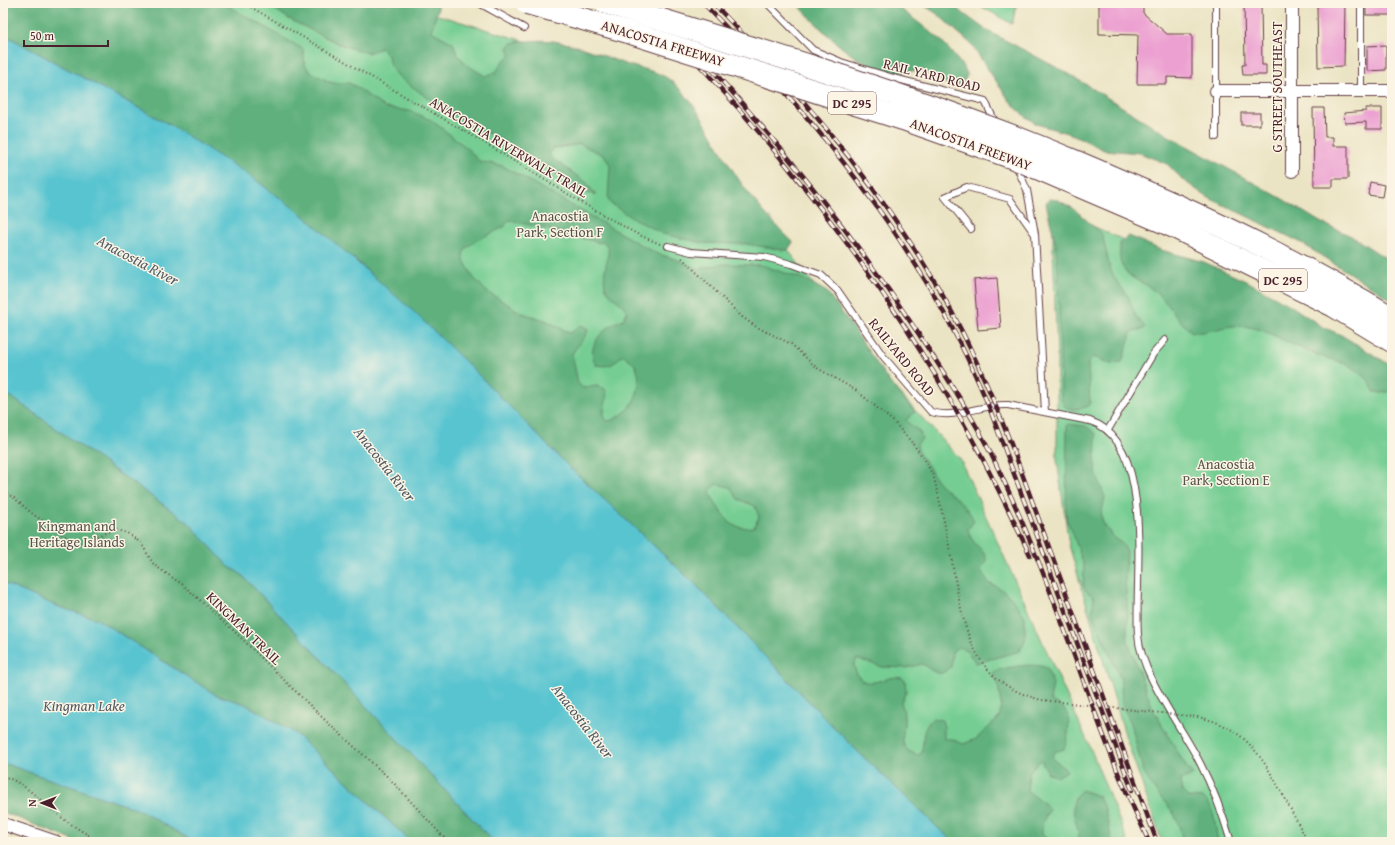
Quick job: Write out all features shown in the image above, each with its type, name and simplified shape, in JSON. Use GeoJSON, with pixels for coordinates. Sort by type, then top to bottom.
{"type":"FeatureCollection","features":[{"type":"Feature","properties":{"kind":"highway","name":"ANACOSTIA FREEWAY"},"geometry":{"type":"LineString","coordinates":[[527,3],[628,32],[903,119],[1174,215],[1229,229],[1392,318]]}},
{"type":"Feature","properties":{"kind":"highway","name":"ANACOSTIA FREEWAY"},"geometry":{"type":"LineString","coordinates":[[606,3],[831,73],[972,120],[1057,153],[1174,215],[1334,306],[1392,341]]}},
{"type":"Feature","properties":{"kind":"street","name":"G STREET SOUTHEAST"},"geometry":{"type":"LineString","coordinates":[[1292,3],[1292,171]]}},
{"type":"Feature","properties":{"kind":"street"},"geometry":{"type":"LineString","coordinates":[[1216,91],[1392,91]]}},
{"type":"Feature","properties":{"kind":"street"},"geometry":{"type":"LineString","coordinates":[[3,824],[56,842]]}},
{"type":"Feature","properties":{"kind":"lane"},"geometry":{"type":"LineString","coordinates":[[479,3],[524,28]]}},
{"type":"Feature","properties":{"kind":"lane","name":"RAIL YARD ROAD"},"geometry":{"type":"LineString","coordinates":[[767,3],[813,50],[841,62],[897,79],[985,101],[1004,142]]}},
{"type":"Feature","properties":{"kind":"lane"},"geometry":{"type":"LineString","coordinates":[[1216,3],[1216,137]]}},
{"type":"Feature","properties":{"kind":"lane"},"geometry":{"type":"LineString","coordinates":[[1360,90],[1361,3]]}},
{"type":"Feature","properties":{"kind":"lane"},"geometry":{"type":"LineString","coordinates":[[1008,149],[1027,190],[1035,234],[1045,412]]}},
{"type":"Feature","properties":{"kind":"lane"},"geometry":{"type":"LineString","coordinates":[[972,229],[945,197],[967,187],[1010,200],[1035,234]]}},
{"type":"Feature","properties":{"kind":"lane","name":"RAILYARD ROAD"},"geometry":{"type":"LineString","coordinates":[[668,246],[691,252],[764,258],[791,264],[821,275],[838,291],[883,356],[932,412],[942,415],[951,415],[1002,405],[1090,421],[1099,424],[1108,430]]}},
{"type":"Feature","properties":{"kind":"lane"},"geometry":{"type":"LineString","coordinates":[[1165,340],[1153,354],[1108,430],[1120,444],[1128,459],[1132,476],[1137,532],[1138,637],[1145,662],[1167,707],[1201,763],[1231,842]]}},
{"type":"Feature","properties":{"kind":"path","name":"ANACOSTIA RIVERWALK TRAIL"},"geometry":{"type":"LineString","coordinates":[[244,3],[480,140],[584,204],[637,234],[668,246],[741,316],[755,326],[791,344],[816,368],[857,391],[894,422],[913,444],[930,468],[935,482],[965,627],[976,654],[988,671],[1012,689],[1042,700],[1198,716],[1220,724],[1246,739],[1257,750],[1308,842]]}},
{"type":"Feature","properties":{"kind":"path","name":"KINGMAN TRAIL"},"geometry":{"type":"LineString","coordinates":[[3,492],[68,538],[79,543],[88,543],[102,534],[116,530],[127,533],[141,543],[154,565],[182,584],[232,629],[328,723],[390,779],[448,842]]}},
{"type":"Feature","properties":{"kind":"path"},"geometry":{"type":"LineString","coordinates":[[3,776],[26,786],[56,814],[100,842]]}},
{"type":"Feature","properties":{"kind":"green space","name":"Anacostia Park, Section F"},"geometry":{"type":"Polygon","coordinates":[[[3,3],[398,3],[661,82],[881,373],[960,459],[1090,747],[1128,842],[953,842],[303,215],[3,34],[3,3]]]}},
{"type":"Feature","properties":{"kind":"green space","name":"Anacostia Park, Section F"},"geometry":{"type":"Polygon","coordinates":[[[3,3],[223,3],[303,49],[305,65],[310,72],[332,83],[349,83],[385,108],[410,111],[431,120],[466,147],[479,161],[503,166],[655,253],[675,259],[698,269],[722,264],[761,265],[804,279],[827,292],[890,383],[915,412],[906,420],[910,425],[918,430],[921,435],[922,439],[917,444],[919,452],[938,482],[967,509],[971,515],[974,521],[968,529],[972,539],[983,552],[987,561],[981,569],[986,579],[988,582],[1008,594],[1025,616],[1025,640],[1020,651],[976,663],[966,650],[958,647],[952,652],[951,667],[943,673],[936,673],[922,664],[906,668],[882,667],[857,659],[854,665],[858,675],[863,681],[870,682],[899,677],[905,680],[906,692],[901,702],[904,713],[903,739],[906,748],[918,755],[921,754],[926,727],[933,718],[942,720],[944,727],[944,739],[952,739],[963,744],[976,739],[998,719],[1001,705],[998,684],[992,676],[995,671],[1029,665],[1047,668],[1053,684],[1050,700],[1064,709],[1069,723],[1067,740],[1064,749],[1054,752],[1052,757],[1067,771],[1057,777],[1048,773],[1041,760],[1029,772],[1027,791],[1044,803],[1049,809],[1042,824],[1042,835],[1053,842],[953,842],[853,747],[692,581],[567,465],[470,366],[357,261],[170,125],[3,34],[3,3]],[[509,220],[504,227],[477,240],[466,248],[463,254],[464,260],[473,277],[486,291],[522,313],[545,320],[570,333],[581,325],[587,328],[588,331],[572,354],[578,383],[583,388],[596,386],[604,388],[607,396],[604,409],[605,417],[607,421],[618,417],[629,408],[633,402],[639,382],[636,367],[625,356],[621,356],[613,363],[604,366],[596,365],[593,358],[595,343],[599,337],[610,326],[624,319],[627,311],[609,293],[604,283],[608,247],[603,241],[601,243],[509,220]],[[716,484],[710,491],[711,495],[726,518],[732,524],[737,526],[746,528],[754,527],[759,517],[755,506],[738,499],[730,487],[716,484]]]}},
{"type":"Feature","properties":{"kind":"green space"},"geometry":{"type":"Polygon","coordinates":[[[266,3],[437,3],[438,9],[431,31],[453,43],[458,55],[467,65],[485,76],[496,72],[503,61],[511,55],[508,48],[511,44],[519,41],[542,40],[578,46],[625,64],[666,77],[686,95],[701,116],[740,182],[769,217],[793,242],[788,250],[783,250],[747,244],[702,243],[663,234],[629,216],[610,203],[608,199],[610,165],[605,156],[580,144],[552,149],[549,153],[552,158],[587,183],[596,195],[584,192],[524,153],[439,106],[400,78],[390,66],[388,56],[382,48],[367,53],[339,44],[289,19],[266,3]]]}},
{"type":"Feature","properties":{"kind":"green space"},"geometry":{"type":"Polygon","coordinates":[[[796,3],[893,3],[941,40],[965,69],[967,75],[963,82],[958,85],[952,85],[921,71],[896,73],[880,69],[853,56],[841,47],[796,3]]]}},
{"type":"Feature","properties":{"kind":"green space"},"geometry":{"type":"Polygon","coordinates":[[[920,3],[949,3],[986,30],[1069,74],[1169,136],[1281,198],[1320,222],[1351,236],[1392,262],[1392,300],[1298,241],[1207,197],[1183,180],[1167,164],[1140,153],[1104,150],[1074,135],[1036,124],[1021,113],[1009,100],[970,43],[936,13],[920,3]]]}},
{"type":"Feature","properties":{"kind":"green space"},"geometry":{"type":"Polygon","coordinates":[[[975,3],[1017,3],[1012,24],[975,3]]]}},
{"type":"Feature","properties":{"kind":"green space"},"geometry":{"type":"Polygon","coordinates":[[[1049,199],[1058,200],[1074,209],[1102,234],[1110,268],[1115,279],[1128,296],[1136,317],[1145,327],[1144,329],[1131,333],[1122,362],[1111,364],[1094,357],[1088,363],[1090,402],[1089,405],[1080,409],[1068,409],[1063,405],[1061,397],[1058,274],[1056,246],[1046,203],[1049,199]]]}},
{"type":"Feature","properties":{"kind":"green space","name":"Anacostia Park, Section E"},"geometry":{"type":"Polygon","coordinates":[[[1053,208],[1157,255],[1392,373],[1392,842],[1162,842],[1126,738],[1069,545],[1057,460],[1057,358],[1053,208]]]}},
{"type":"Feature","properties":{"kind":"green space"},"geometry":{"type":"Polygon","coordinates":[[[1129,236],[1161,250],[1204,262],[1250,283],[1290,305],[1321,326],[1341,335],[1392,366],[1392,391],[1382,393],[1374,392],[1367,379],[1350,366],[1303,350],[1278,337],[1252,327],[1236,326],[1205,332],[1192,332],[1181,322],[1158,294],[1130,275],[1122,266],[1120,260],[1120,242],[1129,236]]]}},
{"type":"Feature","properties":{"kind":"green space","name":"Kingman and Heritage Islands"},"geometry":{"type":"Polygon","coordinates":[[[3,391],[188,522],[228,566],[241,574],[494,842],[411,842],[295,733],[245,704],[216,695],[97,619],[59,607],[3,583],[3,391]]]}},
{"type":"Feature","properties":{"kind":"green space"},"geometry":{"type":"Polygon","coordinates":[[[1067,424],[1086,426],[1096,434],[1095,463],[1097,477],[1105,497],[1101,516],[1103,523],[1112,536],[1121,542],[1127,552],[1125,581],[1128,614],[1127,636],[1129,645],[1153,709],[1187,768],[1193,774],[1180,781],[1182,791],[1188,797],[1203,798],[1210,806],[1213,812],[1218,842],[1183,842],[1179,825],[1173,812],[1156,792],[1143,772],[1131,723],[1122,705],[1121,680],[1092,614],[1094,597],[1086,591],[1083,585],[1084,566],[1072,531],[1066,519],[1067,424]]]}},
{"type":"Feature","properties":{"kind":"green space"},"geometry":{"type":"Polygon","coordinates":[[[3,763],[142,811],[194,842],[77,842],[3,812],[3,763]]]}},
{"type":"Feature","properties":{"kind":"green space"},"geometry":{"type":"Polygon","coordinates":[[[1082,790],[1098,796],[1105,809],[1112,842],[1075,842],[1079,836],[1073,806],[1074,800],[1082,790]]]}},
{"type":"Feature","properties":{"kind":"water","name":"Anacostia River"},"geometry":{"type":"Polygon","coordinates":[[[3,34],[170,125],[246,173],[303,215],[412,310],[470,366],[567,465],[692,581],[853,747],[953,842],[494,842],[241,574],[228,566],[188,522],[3,391],[3,34]]]}},
{"type":"Feature","properties":{"kind":"water","name":"Kingman Lake"},"geometry":{"type":"Polygon","coordinates":[[[3,583],[59,607],[97,619],[216,695],[245,704],[295,733],[411,842],[194,842],[142,811],[3,763],[3,583]]]}},
{"type":"Feature","properties":{"kind":"building"},"geometry":{"type":"Polygon","coordinates":[[[1099,3],[1143,3],[1143,13],[1167,34],[1192,34],[1192,78],[1167,77],[1167,84],[1137,84],[1138,35],[1099,34],[1099,3]]]}},
{"type":"Feature","properties":{"kind":"building"},"geometry":{"type":"Polygon","coordinates":[[[1244,3],[1261,3],[1262,65],[1266,65],[1266,75],[1243,75],[1242,65],[1245,65],[1244,3]]]}},
{"type":"Feature","properties":{"kind":"building"},"geometry":{"type":"Polygon","coordinates":[[[1345,3],[1344,66],[1318,67],[1317,6],[1345,3]]]}},
{"type":"Feature","properties":{"kind":"building"},"geometry":{"type":"Polygon","coordinates":[[[1366,3],[1392,3],[1392,15],[1366,15],[1366,3]]]}},
{"type":"Feature","properties":{"kind":"building"},"geometry":{"type":"Polygon","coordinates":[[[1386,45],[1386,70],[1367,71],[1367,46],[1386,45]]]}},
{"type":"Feature","properties":{"kind":"building"},"geometry":{"type":"Polygon","coordinates":[[[1313,108],[1324,108],[1325,137],[1333,137],[1333,146],[1348,146],[1348,179],[1333,179],[1333,187],[1314,187],[1313,108]]]}},
{"type":"Feature","properties":{"kind":"building"},"geometry":{"type":"Polygon","coordinates":[[[1366,108],[1382,108],[1382,129],[1366,129],[1366,122],[1345,123],[1344,113],[1366,111],[1366,108]]]}},
{"type":"Feature","properties":{"kind":"building"},"geometry":{"type":"Polygon","coordinates":[[[1241,113],[1260,113],[1260,125],[1241,125],[1241,113]]]}},
{"type":"Feature","properties":{"kind":"building"},"geometry":{"type":"Polygon","coordinates":[[[1370,182],[1384,185],[1382,197],[1368,195],[1370,182]]]}},
{"type":"Feature","properties":{"kind":"building"},"geometry":{"type":"Polygon","coordinates":[[[997,278],[1001,328],[978,330],[974,280],[997,278]]]}},
{"type":"Feature","properties":{"kind":"railway"},"geometry":{"type":"LineString","coordinates":[[639,3],[684,48],[728,96],[812,197],[852,250],[924,357],[967,429],[1030,555]]}},
{"type":"Feature","properties":{"kind":"railway"},"geometry":{"type":"LineString","coordinates":[[649,3],[722,81],[825,203],[888,289],[965,406],[990,452],[1025,528],[1115,765],[1149,842]]}},
{"type":"Feature","properties":{"kind":"railway"},"geometry":{"type":"LineString","coordinates":[[703,3],[790,98],[857,180],[888,222],[917,266],[943,312],[968,359],[989,407],[1132,790]]}},
{"type":"Feature","properties":{"kind":"railway"},"geometry":{"type":"LineString","coordinates":[[713,3],[800,97],[828,130],[880,198],[904,233],[953,314],[987,385],[1016,457],[1157,842]]}}]}
